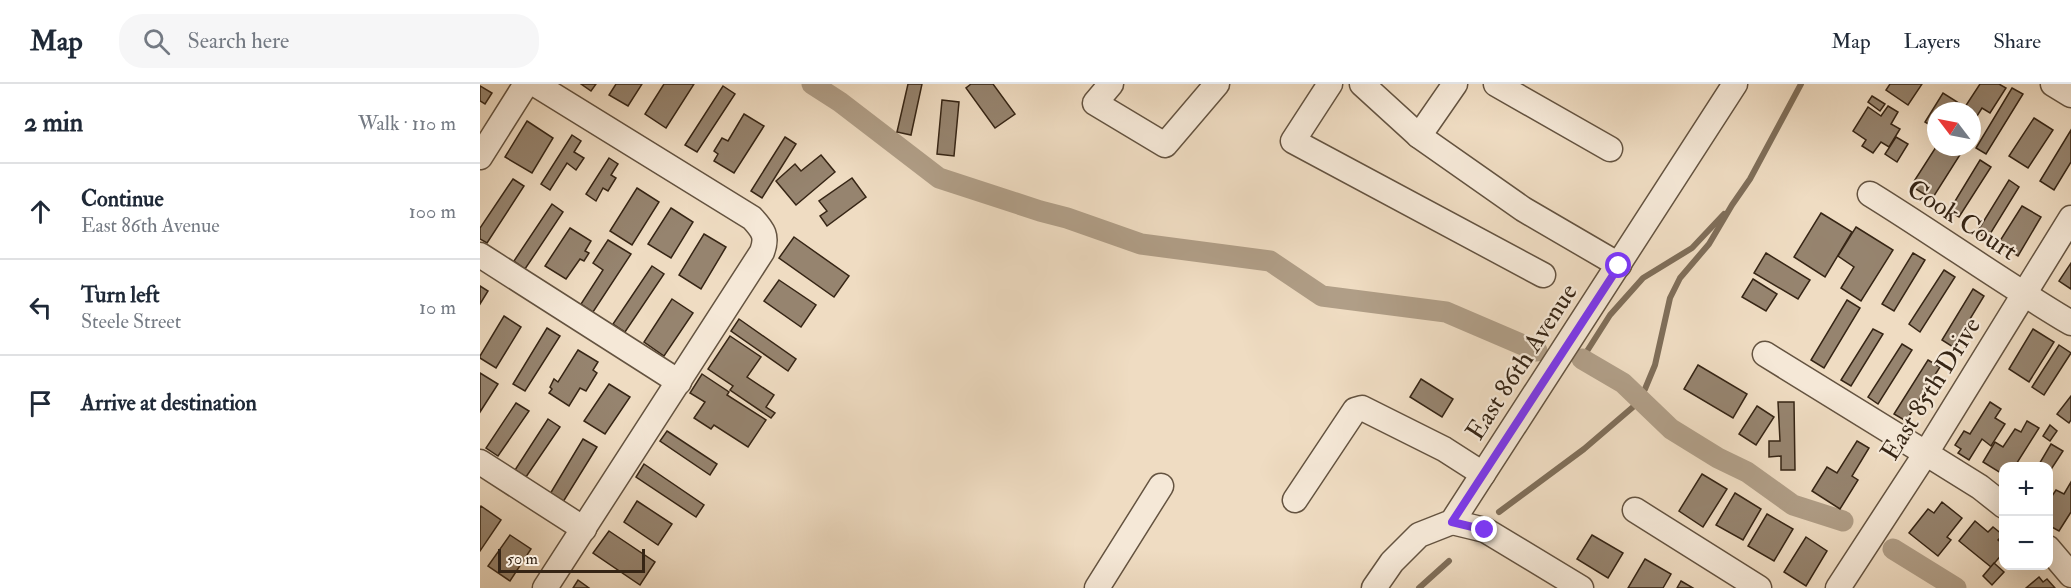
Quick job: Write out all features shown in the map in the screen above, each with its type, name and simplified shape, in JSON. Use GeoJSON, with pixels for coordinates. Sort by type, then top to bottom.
{"type":"FeatureCollection","features":[{"type":"Feature","properties":{"kind":"street"},"geometry":{"type":"LineString","coordinates":[[480,157],[526,84]]}},
{"type":"Feature","properties":{"kind":"street"},"geometry":{"type":"LineString","coordinates":[[535,84],[752,218],[761,228],[766,241],[762,252],[545,588]]}},
{"type":"Feature","properties":{"kind":"street"},"geometry":{"type":"LineString","coordinates":[[1111,84],[1095,103],[1165,145],[1217,84]]}},
{"type":"Feature","properties":{"kind":"street"},"geometry":{"type":"LineString","coordinates":[[1330,84],[1293,141],[1543,275]]}},
{"type":"Feature","properties":{"kind":"street"},"geometry":{"type":"LineString","coordinates":[[1362,84],[1419,136],[1523,209],[1619,266]]}},
{"type":"Feature","properties":{"kind":"street"},"geometry":{"type":"LineString","coordinates":[[1419,136],[1455,84]]}},
{"type":"Feature","properties":{"kind":"street"},"geometry":{"type":"LineString","coordinates":[[1496,84],[1610,149]]}},
{"type":"Feature","properties":{"kind":"street","name":"East 86th Avenue"},"geometry":{"type":"LineString","coordinates":[[1452,522],[1735,84]]}},
{"type":"Feature","properties":{"kind":"street"},"geometry":{"type":"LineString","coordinates":[[2053,84],[2071,95]]}},
{"type":"Feature","properties":{"kind":"street","name":"Cook Court"},"geometry":{"type":"LineString","coordinates":[[1870,194],[2071,323]]}},
{"type":"Feature","properties":{"kind":"street","name":"East 85th Drive"},"geometry":{"type":"LineString","coordinates":[[1838,588],[1926,453],[2071,218]]}},
{"type":"Feature","properties":{"kind":"street"},"geometry":{"type":"LineString","coordinates":[[480,255],[678,382]]}},
{"type":"Feature","properties":{"kind":"street"},"geometry":{"type":"LineString","coordinates":[[1765,354],[1980,487],[1999,502]]}},
{"type":"Feature","properties":{"kind":"street"},"geometry":{"type":"LineString","coordinates":[[1294,500],[1355,410],[1362,408],[1444,449],[1483,474]]}},
{"type":"Feature","properties":{"kind":"street"},"geometry":{"type":"LineString","coordinates":[[480,462],[584,529]]}},
{"type":"Feature","properties":{"kind":"street"},"geometry":{"type":"LineString","coordinates":[[1097,588],[1161,486]]}},
{"type":"Feature","properties":{"kind":"street"},"geometry":{"type":"LineString","coordinates":[[1635,510],[1759,588]]}},
{"type":"Feature","properties":{"kind":"street"},"geometry":{"type":"LineString","coordinates":[[1374,588],[1392,562],[1419,535],[1452,522],[1485,530],[1581,588]]}},
{"type":"Feature","properties":{"kind":"street"},"geometry":{"type":"LineString","coordinates":[[2053,553],[2071,575]]}},
{"type":"Feature","properties":{"kind":"building"},"geometry":{"type":"Polygon","coordinates":[[[581,84],[596,84],[591,91],[581,84]]]}},
{"type":"Feature","properties":{"kind":"building"},"geometry":{"type":"Polygon","coordinates":[[[616,84],[642,84],[628,106],[609,95],[616,84]]]}},
{"type":"Feature","properties":{"kind":"building"},"geometry":{"type":"Polygon","coordinates":[[[664,84],[694,84],[666,128],[645,114],[664,84]]]}},
{"type":"Feature","properties":{"kind":"building"},"geometry":{"type":"Polygon","coordinates":[[[908,84],[922,84],[911,135],[897,132],[908,84]]]}},
{"type":"Feature","properties":{"kind":"building"},"geometry":{"type":"Polygon","coordinates":[[[971,84],[993,84],[1015,114],[995,128],[966,88],[971,84]]]}},
{"type":"Feature","properties":{"kind":"building"},"geometry":{"type":"Polygon","coordinates":[[[1890,84],[1922,84],[1908,105],[1886,90],[1890,84]]]}},
{"type":"Feature","properties":{"kind":"building"},"geometry":{"type":"Polygon","coordinates":[[[1980,84],[1999,84],[2006,88],[1990,113],[1982,108],[1981,110],[1981,102],[1968,102],[1980,84]]]}},
{"type":"Feature","properties":{"kind":"building"},"geometry":{"type":"Polygon","coordinates":[[[480,86],[492,93],[485,104],[480,101],[480,86]]]}},
{"type":"Feature","properties":{"kind":"building"},"geometry":{"type":"Polygon","coordinates":[[[723,86],[735,94],[697,152],[685,145],[723,86]]]}},
{"type":"Feature","properties":{"kind":"building"},"geometry":{"type":"Polygon","coordinates":[[[2012,88],[2023,94],[1986,154],[1981,151],[1981,140],[2012,88]]]}},
{"type":"Feature","properties":{"kind":"building"},"geometry":{"type":"Polygon","coordinates":[[[1943,93],[1957,102],[1937,102],[1943,93]]]}},
{"type":"Feature","properties":{"kind":"building"},"geometry":{"type":"Polygon","coordinates":[[[1872,96],[1885,104],[1880,111],[1868,102],[1872,96]]]}},
{"type":"Feature","properties":{"kind":"building"},"geometry":{"type":"Polygon","coordinates":[[[942,100],[959,102],[954,156],[937,154],[942,100]]]}},
{"type":"Feature","properties":{"kind":"building"},"geometry":{"type":"Polygon","coordinates":[[[1888,106],[1898,112],[1891,124],[1900,129],[1889,147],[1881,142],[1873,153],[1862,146],[1866,140],[1853,131],[1868,107],[1881,116],[1888,106]]]}},
{"type":"Feature","properties":{"kind":"building"},"geometry":{"type":"Polygon","coordinates":[[[744,114],[764,126],[734,173],[714,161],[718,154],[714,151],[722,138],[728,141],[744,114]]]}},
{"type":"Feature","properties":{"kind":"building"},"geometry":{"type":"Polygon","coordinates":[[[2034,118],[2053,130],[2028,168],[2009,156],[2034,118]]]}},
{"type":"Feature","properties":{"kind":"building"},"geometry":{"type":"Polygon","coordinates":[[[527,121],[553,138],[532,173],[505,157],[527,121]]]}},
{"type":"Feature","properties":{"kind":"building"},"geometry":{"type":"Polygon","coordinates":[[[2071,130],[2071,162],[2054,190],[2040,181],[2071,130]]]}},
{"type":"Feature","properties":{"kind":"building"},"geometry":{"type":"Polygon","coordinates":[[[572,135],[581,141],[574,152],[584,158],[576,170],[567,163],[550,190],[541,184],[572,135]]]}},
{"type":"Feature","properties":{"kind":"building"},"geometry":{"type":"Polygon","coordinates":[[[785,137],[796,144],[762,198],[751,191],[785,137]]]}},
{"type":"Feature","properties":{"kind":"building"},"geometry":{"type":"Polygon","coordinates":[[[1896,137],[1908,144],[1897,162],[1885,154],[1896,137]]]}},
{"type":"Feature","properties":{"kind":"building"},"geometry":{"type":"Polygon","coordinates":[[[821,155],[835,172],[796,205],[776,181],[795,164],[801,171],[821,155]]]}},
{"type":"Feature","properties":{"kind":"building"},"geometry":{"type":"Polygon","coordinates":[[[1930,156],[1959,156],[1932,199],[1911,186],[1930,156]]]}},
{"type":"Feature","properties":{"kind":"building"},"geometry":{"type":"Polygon","coordinates":[[[609,158],[618,164],[611,175],[616,178],[608,191],[603,188],[596,201],[586,194],[609,158]]]}},
{"type":"Feature","properties":{"kind":"building"},"geometry":{"type":"Polygon","coordinates":[[[1980,160],[1991,167],[1959,217],[1949,211],[1980,160]]]}},
{"type":"Feature","properties":{"kind":"building"},"geometry":{"type":"Polygon","coordinates":[[[852,178],[866,197],[827,226],[820,216],[827,211],[819,201],[852,178]]]}},
{"type":"Feature","properties":{"kind":"building"},"geometry":{"type":"Polygon","coordinates":[[[513,179],[524,186],[487,243],[480,239],[480,228],[513,179]]]}},
{"type":"Feature","properties":{"kind":"building"},"geometry":{"type":"Polygon","coordinates":[[[2009,180],[2019,187],[1987,239],[1977,232],[2009,180]]]}},
{"type":"Feature","properties":{"kind":"building"},"geometry":{"type":"Polygon","coordinates":[[[637,188],[659,202],[632,245],[610,231],[637,188]]]}},
{"type":"Feature","properties":{"kind":"building"},"geometry":{"type":"Polygon","coordinates":[[[552,204],[563,212],[525,269],[514,261],[552,204]]]}},
{"type":"Feature","properties":{"kind":"building"},"geometry":{"type":"Polygon","coordinates":[[[2022,206],[2041,217],[2018,256],[1998,244],[2022,206]]]}},
{"type":"Feature","properties":{"kind":"building"},"geometry":{"type":"Polygon","coordinates":[[[671,208],[693,222],[671,258],[648,244],[671,208]]]}},
{"type":"Feature","properties":{"kind":"building"},"geometry":{"type":"Polygon","coordinates":[[[1821,213],[1852,232],[1825,277],[1794,257],[1821,213]]]}},
{"type":"Feature","properties":{"kind":"building"},"geometry":{"type":"Polygon","coordinates":[[[1856,227],[1893,250],[1861,301],[1841,288],[1854,267],[1838,256],[1856,227]]]}},
{"type":"Feature","properties":{"kind":"building"},"geometry":{"type":"Polygon","coordinates":[[[570,228],[591,241],[585,251],[589,253],[584,261],[580,259],[566,279],[545,266],[570,228]]]}},
{"type":"Feature","properties":{"kind":"building"},"geometry":{"type":"Polygon","coordinates":[[[704,234],[726,247],[701,289],[679,275],[704,234]]]}},
{"type":"Feature","properties":{"kind":"building"},"geometry":{"type":"Polygon","coordinates":[[[794,237],[849,276],[834,297],[779,258],[794,237]]]}},
{"type":"Feature","properties":{"kind":"building"},"geometry":{"type":"Polygon","coordinates":[[[608,240],[631,254],[593,312],[581,304],[603,270],[593,263],[608,240]]]}},
{"type":"Feature","properties":{"kind":"building"},"geometry":{"type":"Polygon","coordinates":[[[1766,253],[1810,280],[1798,299],[1754,273],[1766,253]]]}},
{"type":"Feature","properties":{"kind":"building"},"geometry":{"type":"Polygon","coordinates":[[[1913,253],[1925,260],[1894,311],[1882,304],[1913,253]]]}},
{"type":"Feature","properties":{"kind":"building"},"geometry":{"type":"Polygon","coordinates":[[[2071,263],[2071,289],[2059,281],[2071,263]]]}},
{"type":"Feature","properties":{"kind":"building"},"geometry":{"type":"Polygon","coordinates":[[[652,266],[664,274],[625,332],[613,324],[652,266]]]}},
{"type":"Feature","properties":{"kind":"building"},"geometry":{"type":"Polygon","coordinates":[[[1944,270],[1955,277],[1920,332],[1909,324],[1944,270]]]}},
{"type":"Feature","properties":{"kind":"building"},"geometry":{"type":"Polygon","coordinates":[[[1753,279],[1777,294],[1766,311],[1742,297],[1753,279]]]}},
{"type":"Feature","properties":{"kind":"building"},"geometry":{"type":"Polygon","coordinates":[[[779,280],[816,305],[801,327],[764,301],[779,280]]]}},
{"type":"Feature","properties":{"kind":"building"},"geometry":{"type":"Polygon","coordinates":[[[480,286],[488,291],[480,304],[480,286]]]}},
{"type":"Feature","properties":{"kind":"building"},"geometry":{"type":"Polygon","coordinates":[[[1973,289],[1984,296],[1953,347],[1942,340],[1973,289]]]}},
{"type":"Feature","properties":{"kind":"building"},"geometry":{"type":"Polygon","coordinates":[[[672,299],[693,313],[664,356],[644,342],[672,299]]]}},
{"type":"Feature","properties":{"kind":"building"},"geometry":{"type":"Polygon","coordinates":[[[1847,300],[1860,308],[1824,368],[1811,360],[1847,300]]]}},
{"type":"Feature","properties":{"kind":"building"},"geometry":{"type":"Polygon","coordinates":[[[504,316],[521,327],[496,368],[480,356],[504,316]]]}},
{"type":"Feature","properties":{"kind":"building"},"geometry":{"type":"Polygon","coordinates":[[[739,319],[796,359],[788,371],[731,331],[739,319]]]}},
{"type":"Feature","properties":{"kind":"building"},"geometry":{"type":"Polygon","coordinates":[[[547,328],[560,336],[525,391],[513,384],[547,328]]]}},
{"type":"Feature","properties":{"kind":"building"},"geometry":{"type":"Polygon","coordinates":[[[1873,329],[1883,334],[1851,386],[1841,380],[1873,329]]]}},
{"type":"Feature","properties":{"kind":"building"},"geometry":{"type":"Polygon","coordinates":[[[2033,329],[2054,342],[2029,382],[2009,369],[2033,329]]]}},
{"type":"Feature","properties":{"kind":"building"},"geometry":{"type":"Polygon","coordinates":[[[730,336],[761,357],[747,377],[774,395],[766,407],[775,413],[771,418],[730,390],[733,386],[708,369],[730,336]]]}},
{"type":"Feature","properties":{"kind":"building"},"geometry":{"type":"Polygon","coordinates":[[[1902,344],[1912,350],[1878,404],[1868,397],[1902,344]]]}},
{"type":"Feature","properties":{"kind":"building"},"geometry":{"type":"Polygon","coordinates":[[[2059,345],[2071,353],[2044,395],[2032,387],[2059,345]]]}},
{"type":"Feature","properties":{"kind":"building"},"geometry":{"type":"Polygon","coordinates":[[[578,350],[598,362],[593,370],[597,373],[586,391],[580,388],[569,406],[549,393],[554,379],[558,382],[578,350]]]}},
{"type":"Feature","properties":{"kind":"building"},"geometry":{"type":"Polygon","coordinates":[[[1928,360],[1940,367],[1906,421],[1894,414],[1928,360]]]}},
{"type":"Feature","properties":{"kind":"building"},"geometry":{"type":"Polygon","coordinates":[[[1698,365],[1747,394],[1733,418],[1684,389],[1698,365]]]}},
{"type":"Feature","properties":{"kind":"building"},"geometry":{"type":"Polygon","coordinates":[[[480,373],[498,384],[480,412],[480,373]]]}},
{"type":"Feature","properties":{"kind":"building"},"geometry":{"type":"Polygon","coordinates":[[[702,374],[729,392],[727,395],[766,420],[748,447],[714,425],[711,429],[694,418],[705,402],[690,393],[702,374]]]}},
{"type":"Feature","properties":{"kind":"building"},"geometry":{"type":"Polygon","coordinates":[[[1421,379],[1453,399],[1442,417],[1410,397],[1421,379]]]}},
{"type":"Feature","properties":{"kind":"building"},"geometry":{"type":"Polygon","coordinates":[[[609,384],[630,397],[605,434],[584,421],[609,384]]]}},
{"type":"Feature","properties":{"kind":"building"},"geometry":{"type":"Polygon","coordinates":[[[2071,396],[2071,420],[2069,423],[2057,414],[2071,396]]]}},
{"type":"Feature","properties":{"kind":"building"},"geometry":{"type":"Polygon","coordinates":[[[1778,402],[1794,402],[1795,470],[1781,470],[1781,456],[1769,457],[1769,441],[1780,441],[1778,402]]]}},
{"type":"Feature","properties":{"kind":"building"},"geometry":{"type":"Polygon","coordinates":[[[1990,402],[2001,409],[1995,418],[2005,424],[1991,446],[1982,439],[1969,460],[1958,453],[1961,449],[1955,445],[1964,431],[1970,434],[1990,402]]]}},
{"type":"Feature","properties":{"kind":"building"},"geometry":{"type":"Polygon","coordinates":[[[516,403],[529,411],[498,456],[486,448],[516,403]]]}},
{"type":"Feature","properties":{"kind":"building"},"geometry":{"type":"Polygon","coordinates":[[[1757,406],[1774,417],[1756,445],[1739,434],[1757,406]]]}},
{"type":"Feature","properties":{"kind":"building"},"geometry":{"type":"Polygon","coordinates":[[[548,419],[560,427],[526,477],[515,470],[548,419]]]}},
{"type":"Feature","properties":{"kind":"building"},"geometry":{"type":"Polygon","coordinates":[[[2027,421],[2039,428],[2018,462],[1999,462],[1999,472],[1983,462],[1995,442],[2003,447],[2015,429],[2021,432],[2027,421]]]}},
{"type":"Feature","properties":{"kind":"building"},"geometry":{"type":"Polygon","coordinates":[[[2050,425],[2057,431],[2050,441],[2043,436],[2050,425]]]}},
{"type":"Feature","properties":{"kind":"building"},"geometry":{"type":"Polygon","coordinates":[[[667,431],[717,464],[710,475],[660,441],[667,431]]]}},
{"type":"Feature","properties":{"kind":"building"},"geometry":{"type":"Polygon","coordinates":[[[583,439],[597,447],[563,502],[550,494],[583,439]]]}},
{"type":"Feature","properties":{"kind":"building"},"geometry":{"type":"Polygon","coordinates":[[[1857,441],[1869,448],[1852,476],[1858,480],[1840,509],[1812,491],[1827,467],[1837,473],[1857,441]]]}},
{"type":"Feature","properties":{"kind":"building"},"geometry":{"type":"Polygon","coordinates":[[[2051,444],[2063,451],[2053,466],[2053,462],[2040,462],[2051,444]]]}},
{"type":"Feature","properties":{"kind":"building"},"geometry":{"type":"Polygon","coordinates":[[[644,464],[704,505],[696,517],[636,477],[644,464]]]}},
{"type":"Feature","properties":{"kind":"building"},"geometry":{"type":"Polygon","coordinates":[[[1702,474],[1727,489],[1703,527],[1679,511],[1702,474]]]}},
{"type":"Feature","properties":{"kind":"building"},"geometry":{"type":"Polygon","coordinates":[[[2071,482],[2071,512],[2059,531],[2053,528],[2053,494],[2056,490],[2064,494],[2071,482]]]}},
{"type":"Feature","properties":{"kind":"building"},"geometry":{"type":"Polygon","coordinates":[[[1735,493],[1761,509],[1743,540],[1716,525],[1735,493]]]}},
{"type":"Feature","properties":{"kind":"building"},"geometry":{"type":"Polygon","coordinates":[[[637,501],[672,524],[658,545],[624,522],[637,501]]]}},
{"type":"Feature","properties":{"kind":"building"},"geometry":{"type":"Polygon","coordinates":[[[1942,502],[1962,518],[1947,537],[1951,540],[1938,556],[1909,533],[1928,509],[1934,513],[1942,502]]]}},
{"type":"Feature","properties":{"kind":"building"},"geometry":{"type":"Polygon","coordinates":[[[481,506],[501,520],[480,551],[480,508],[481,506]]]}},
{"type":"Feature","properties":{"kind":"building"},"geometry":{"type":"Polygon","coordinates":[[[1767,514],[1793,529],[1774,561],[1748,546],[1767,514]]]}},
{"type":"Feature","properties":{"kind":"building"},"geometry":{"type":"Polygon","coordinates":[[[1975,521],[1988,532],[1993,527],[1999,532],[1999,558],[1991,567],[1959,541],[1975,521]]]}},
{"type":"Feature","properties":{"kind":"building"},"geometry":{"type":"Polygon","coordinates":[[[609,531],[655,562],[640,585],[593,553],[609,531]]]}},
{"type":"Feature","properties":{"kind":"building"},"geometry":{"type":"Polygon","coordinates":[[[510,535],[531,549],[510,581],[488,566],[510,535]]]}},
{"type":"Feature","properties":{"kind":"building"},"geometry":{"type":"Polygon","coordinates":[[[1592,535],[1623,553],[1608,578],[1577,559],[1592,535]]]}},
{"type":"Feature","properties":{"kind":"building"},"geometry":{"type":"Polygon","coordinates":[[[1806,537],[1827,551],[1806,586],[1784,572],[1806,537]]]}},
{"type":"Feature","properties":{"kind":"building"},"geometry":{"type":"Polygon","coordinates":[[[1645,559],[1671,574],[1663,588],[1628,588],[1645,559]]]}},
{"type":"Feature","properties":{"kind":"building"},"geometry":{"type":"Polygon","coordinates":[[[1994,563],[1999,570],[2004,572],[1992,585],[1983,576],[1994,563]]]}},
{"type":"Feature","properties":{"kind":"building"},"geometry":{"type":"Polygon","coordinates":[[[2039,577],[2043,582],[2047,579],[2055,588],[2026,588],[2039,577]]]}},
{"type":"Feature","properties":{"kind":"building"},"geometry":{"type":"Polygon","coordinates":[[[578,580],[589,588],[573,588],[578,580]]]}},
{"type":"Feature","properties":{"kind":"building"},"geometry":{"type":"Polygon","coordinates":[[[1681,581],[1693,588],[1677,588],[1681,581]]]}},
{"type":"Feature","properties":{"kind":"waterway"},"geometry":{"type":"LineString","coordinates":[[812,84],[840,102],[939,178],[1141,244],[1270,261],[1322,296],[1446,312],[1537,351]]}},
{"type":"Feature","properties":{"kind":"waterway"},"geometry":{"type":"LineString","coordinates":[[1499,512],[1584,449],[1633,407],[1645,389],[1655,365],[1670,298],[1680,278],[1709,244],[1750,179],[1801,84]]}},
{"type":"Feature","properties":{"kind":"waterway"},"geometry":{"type":"LineString","coordinates":[[1582,359],[1610,315],[1643,278],[1692,248],[1724,214]]}},
{"type":"Feature","properties":{"kind":"waterway"},"geometry":{"type":"LineString","coordinates":[[1582,359],[1623,383],[1671,429],[1718,458],[1747,472],[1793,505],[1843,521]]}},
{"type":"Feature","properties":{"kind":"waterway"},"geometry":{"type":"LineString","coordinates":[[1893,549],[1956,588]]}},
{"type":"Feature","properties":{"kind":"waterway"},"geometry":{"type":"LineString","coordinates":[[1419,588],[1449,561]]}},
{"type":"Feature","properties":{"kind":"route"},"geometry":{"type":"LineString","coordinates":[[1485,530],[1452,522],[1619,266]]}}]}
